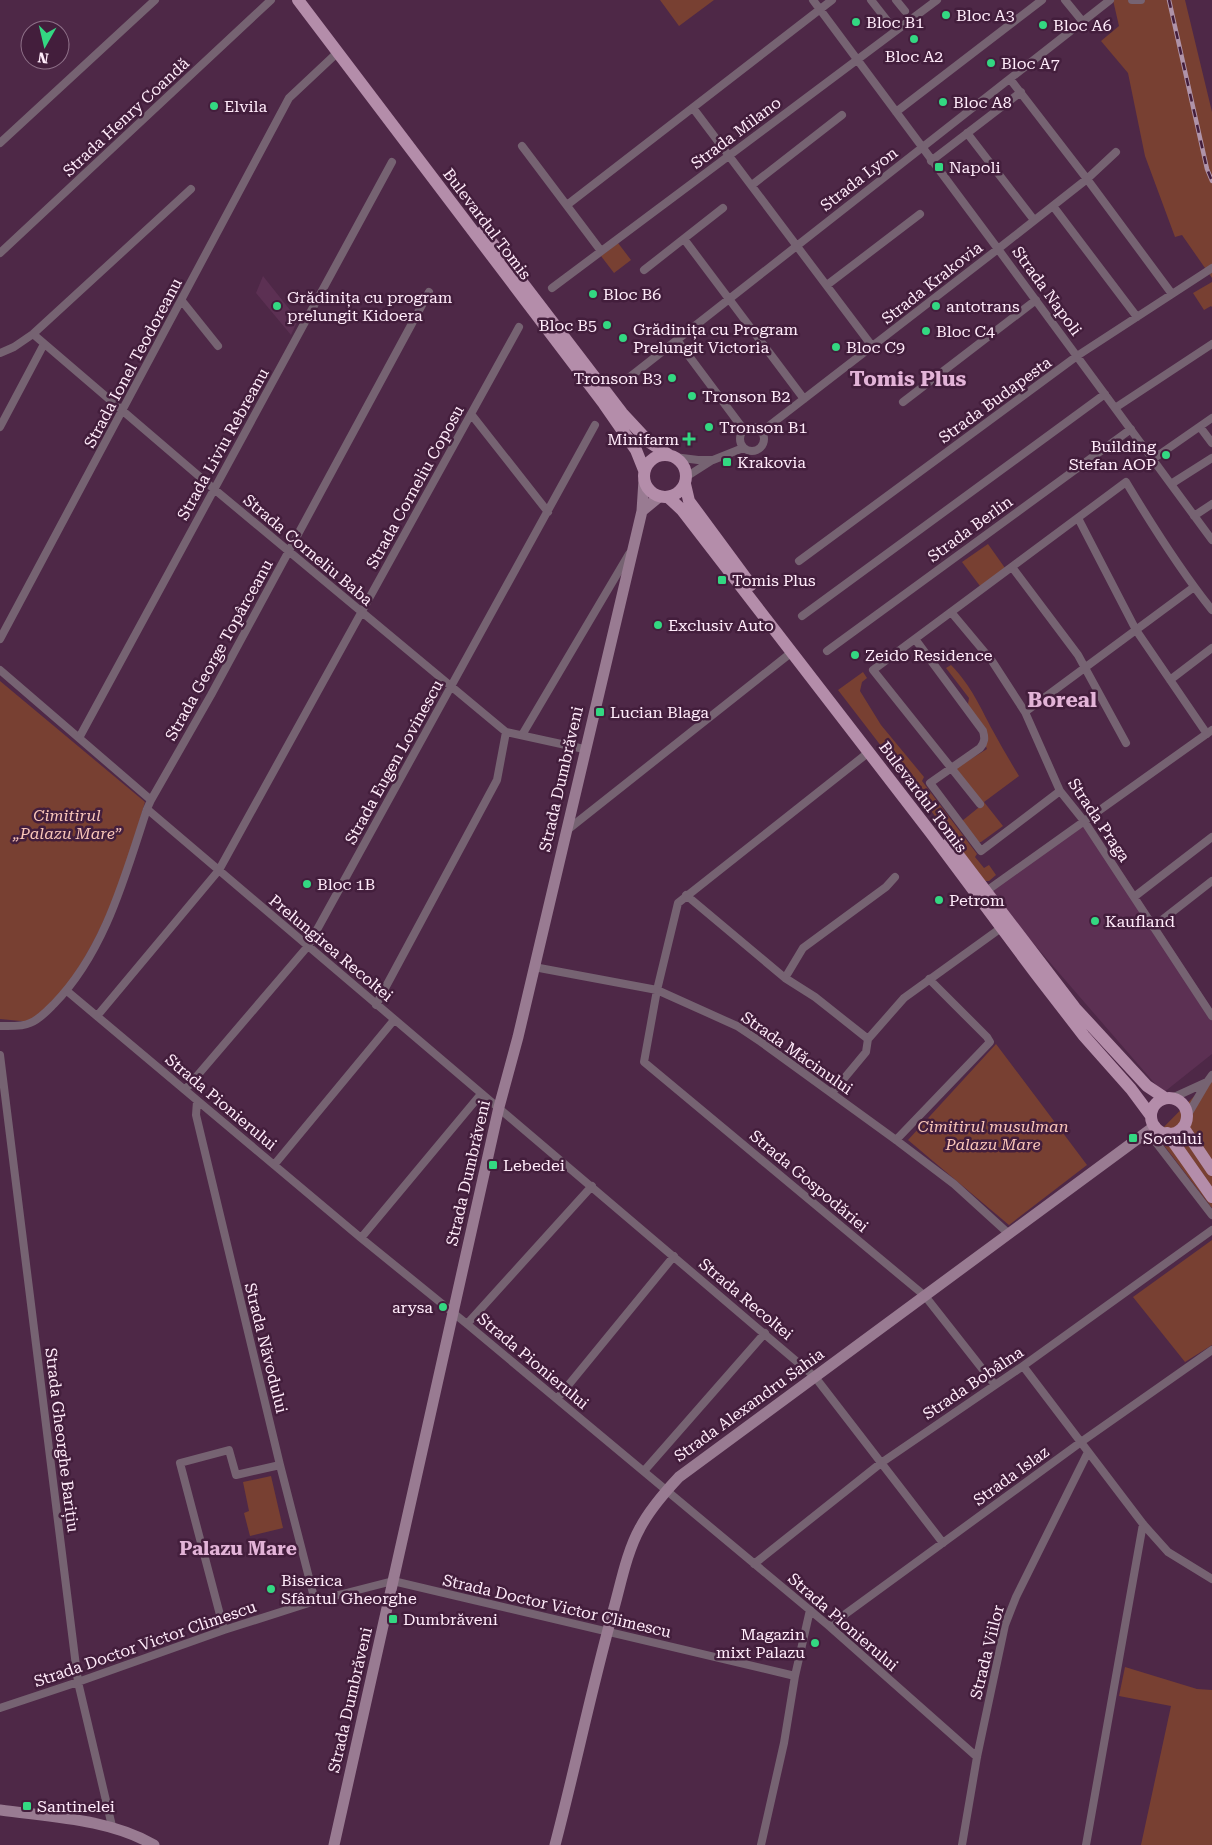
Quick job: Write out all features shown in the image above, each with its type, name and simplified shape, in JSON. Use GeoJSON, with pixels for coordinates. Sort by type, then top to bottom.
{"type":"FeatureCollection","features":[{"type":"Feature","properties":{"kind":"main road","name":"Bulevardul Tomis"},"geometry":{"type":"LineString","coordinates":[[298,0],[604,404],[636,450],[644,475]]}},
{"type":"Feature","properties":{"kind":"main road","name":"Bulevardul Tomis"},"geometry":{"type":"LineString","coordinates":[[308,0],[622,413],[649,442],[672,456]]}},
{"type":"Feature","properties":{"kind":"main road"},"geometry":{"type":"LineString","coordinates":[[672,456],[683,466],[686,480],[680,491],[664,497],[648,489],[644,475],[654,458],[672,456]]}},
{"type":"Feature","properties":{"kind":"main road","name":"Bulevardul Tomis"},"geometry":{"type":"LineString","coordinates":[[686,480],[689,501],[712,535],[1075,1008],[1147,1086],[1169,1098]]}},
{"type":"Feature","properties":{"kind":"main road","name":"Bulevardul Tomis"},"geometry":{"type":"LineString","coordinates":[[664,497],[682,510],[931,833],[1084,1036],[1131,1089],[1151,1125]]}},
{"type":"Feature","properties":{"kind":"main road"},"geometry":{"type":"LineString","coordinates":[[1185,1121],[1178,1131],[1167,1133],[1160,1131],[1151,1125],[1153,1108],[1158,1102],[1169,1098],[1180,1101],[1185,1108],[1185,1121],[1212,1170]]}},
{"type":"Feature","properties":{"kind":"main road"},"geometry":{"type":"LineString","coordinates":[[1167,1133],[1212,1197]]}},
{"type":"Feature","properties":{"kind":"street"},"geometry":{"type":"LineString","coordinates":[[0,143],[155,0]]}},
{"type":"Feature","properties":{"kind":"street","name":"Strada Henry Coandă"},"geometry":{"type":"LineString","coordinates":[[0,253],[271,0]]}},
{"type":"Feature","properties":{"kind":"street","name":"Strada Napoli"},"geometry":{"type":"LineString","coordinates":[[813,0],[1212,540]]}},
{"type":"Feature","properties":{"kind":"street"},"geometry":{"type":"LineString","coordinates":[[567,205],[832,0]]}},
{"type":"Feature","properties":{"kind":"street"},"geometry":{"type":"LineString","coordinates":[[871,0],[889,23]]}},
{"type":"Feature","properties":{"kind":"street"},"geometry":{"type":"LineString","coordinates":[[896,0],[904,11]]}},
{"type":"Feature","properties":{"kind":"street","name":"Strada Milano"},"geometry":{"type":"LineString","coordinates":[[552,288],[937,0]]}},
{"type":"Feature","properties":{"kind":"street"},"geometry":{"type":"LineString","coordinates":[[896,112],[1042,0]]}},
{"type":"Feature","properties":{"kind":"street"},"geometry":{"type":"LineString","coordinates":[[1065,0],[1083,22]]}},
{"type":"Feature","properties":{"kind":"street","name":"Strada Lyon"},"geometry":{"type":"LineString","coordinates":[[626,380],[1110,0]]}},
{"type":"Feature","properties":{"kind":"street"},"geometry":{"type":"LineString","coordinates":[[1132,0],[1142,0]]}},
{"type":"Feature","properties":{"kind":"street","name":"Strada Ionel Teodoreanu"},"geometry":{"type":"LineString","coordinates":[[0,639],[123,412],[289,98],[338,52]]}},
{"type":"Feature","properties":{"kind":"street"},"geometry":{"type":"LineString","coordinates":[[1010,79],[1172,294]]}},
{"type":"Feature","properties":{"kind":"street"},"geometry":{"type":"LineString","coordinates":[[931,161],[1021,92]]}},
{"type":"Feature","properties":{"kind":"street"},"geometry":{"type":"LineString","coordinates":[[693,108],[872,346]]}},
{"type":"Feature","properties":{"kind":"street"},"geometry":{"type":"LineString","coordinates":[[752,185],[842,115]]}},
{"type":"Feature","properties":{"kind":"street"},"geometry":{"type":"LineString","coordinates":[[968,133],[1034,220]]}},
{"type":"Feature","properties":{"kind":"street"},"geometry":{"type":"LineString","coordinates":[[522,146],[602,251]]}},
{"type":"Feature","properties":{"kind":"street","name":"Strada Krakovia"},"geometry":{"type":"LineString","coordinates":[[761,432],[1087,179],[1116,152]]}},
{"type":"Feature","properties":{"kind":"street","name":"Strada Liviu Rebreanu"},"geometry":{"type":"LineString","coordinates":[[79,738],[392,162]]}},
{"type":"Feature","properties":{"kind":"street"},"geometry":{"type":"LineString","coordinates":[[0,353],[14,347],[33,334],[191,190]]}},
{"type":"Feature","properties":{"kind":"street"},"geometry":{"type":"LineString","coordinates":[[1052,206],[1137,317]]}},
{"type":"Feature","properties":{"kind":"street"},"geometry":{"type":"LineString","coordinates":[[644,270],[723,208]]}},
{"type":"Feature","properties":{"kind":"street"},"geometry":{"type":"LineString","coordinates":[[827,285],[920,214]]}},
{"type":"Feature","properties":{"kind":"street"},"geometry":{"type":"LineString","coordinates":[[684,239],[804,399]]}},
{"type":"Feature","properties":{"kind":"street","name":"Strada Budapesta"},"geometry":{"type":"LineString","coordinates":[[799,561],[1077,356],[1212,268]]}},
{"type":"Feature","properties":{"kind":"street","name":"Strada George Topârceanu"},"geometry":{"type":"LineString","coordinates":[[0,1026],[30,1024],[45,1013],[67,991],[92,951],[114,906],[147,809],[211,695],[428,292]]}},
{"type":"Feature","properties":{"kind":"street"},"geometry":{"type":"LineString","coordinates":[[902,402],[1036,300]]}},
{"type":"Feature","properties":{"kind":"street"},"geometry":{"type":"LineString","coordinates":[[182,301],[218,346]]}},
{"type":"Feature","properties":{"kind":"street","name":"Strada Corneliu Coposu"},"geometry":{"type":"LineString","coordinates":[[97,1016],[219,870],[519,327]]}},
{"type":"Feature","properties":{"kind":"street","name":"Strada Corneliu Baba"},"geometry":{"type":"LineString","coordinates":[[33,334],[214,490],[506,732],[584,749]]}},
{"type":"Feature","properties":{"kind":"street"},"geometry":{"type":"LineString","coordinates":[[677,340],[744,430]]}},
{"type":"Feature","properties":{"kind":"street"},"geometry":{"type":"LineString","coordinates":[[0,426],[44,344]]}},
{"type":"Feature","properties":{"kind":"street"},"geometry":{"type":"LineString","coordinates":[[1115,408],[1212,344]]}},
{"type":"Feature","properties":{"kind":"street","name":"Strada Berlin"},"geometry":{"type":"LineString","coordinates":[[802,616],[1105,394]]}},
{"type":"Feature","properties":{"kind":"street"},"geometry":{"type":"LineString","coordinates":[[471,414],[548,512]]}},
{"type":"Feature","properties":{"kind":"street"},"geometry":{"type":"LineString","coordinates":[[1153,459],[1212,418]]}},
{"type":"Feature","properties":{"kind":"street","name":"Strada Eugen Lovinescu"},"geometry":{"type":"LineString","coordinates":[[185,1090],[308,946],[595,425]]}},
{"type":"Feature","properties":{"kind":"street"},"geometry":{"type":"LineString","coordinates":[[1200,427],[1212,442]]}},
{"type":"Feature","properties":{"kind":"street"},"geometry":{"type":"LineString","coordinates":[[686,480],[713,460],[743,448],[753,451],[760,447],[763,440],[761,432],[753,428],[744,430]]}},
{"type":"Feature","properties":{"kind":"street","name":"Strada Berlin"},"geometry":{"type":"LineString","coordinates":[[827,651],[1131,429]]}},
{"type":"Feature","properties":{"kind":"street"},"geometry":{"type":"LineString","coordinates":[[743,448],[740,439],[744,430]]}},
{"type":"Feature","properties":{"kind":"street"},"geometry":{"type":"LineString","coordinates":[[672,456],[713,460]]}},
{"type":"Feature","properties":{"kind":"street"},"geometry":{"type":"LineString","coordinates":[[1171,484],[1211,461]]}},
{"type":"Feature","properties":{"kind":"street","name":"Strada Dumbrăveni"},"geometry":{"type":"LineString","coordinates":[[334,1845],[499,1108],[642,511],[644,475]]}},
{"type":"Feature","properties":{"kind":"street"},"geometry":{"type":"LineString","coordinates":[[980,804],[873,670],[1126,482],[1151,524],[1212,610]]}},
{"type":"Feature","properties":{"kind":"street"},"geometry":{"type":"LineString","coordinates":[[642,511],[664,497]]}},
{"type":"Feature","properties":{"kind":"street"},"geometry":{"type":"LineString","coordinates":[[1194,516],[1212,504]]}},
{"type":"Feature","properties":{"kind":"street"},"geometry":{"type":"LineString","coordinates":[[985,892],[1209,732],[1136,630],[1078,518]]}},
{"type":"Feature","properties":{"kind":"street"},"geometry":{"type":"LineString","coordinates":[[522,735],[633,548]]}},
{"type":"Feature","properties":{"kind":"street"},"geometry":{"type":"LineString","coordinates":[[1012,567],[1078,655],[1126,743]]}},
{"type":"Feature","properties":{"kind":"street"},"geometry":{"type":"LineString","coordinates":[[1025,712],[1194,587]]}},
{"type":"Feature","properties":{"kind":"street","name":"Strada Praga"},"geometry":{"type":"LineString","coordinates":[[951,612],[992,661],[1025,712],[1060,791],[1084,821],[1212,1016]]}},
{"type":"Feature","properties":{"kind":"street"},"geometry":{"type":"LineString","coordinates":[[914,640],[978,724],[985,738],[980,748],[930,784],[981,851],[1060,791]]}},
{"type":"Feature","properties":{"kind":"street"},"geometry":{"type":"LineString","coordinates":[[1170,680],[1212,648]]}},
{"type":"Feature","properties":{"kind":"street"},"geometry":{"type":"LineString","coordinates":[[566,831],[792,652]]}},
{"type":"Feature","properties":{"kind":"street"},"geometry":{"type":"LineString","coordinates":[[0,670],[152,800]]}},
{"type":"Feature","properties":{"kind":"street"},"geometry":{"type":"LineString","coordinates":[[376,1005],[497,780],[506,732]]}},
{"type":"Feature","properties":{"kind":"street"},"geometry":{"type":"LineString","coordinates":[[657,990],[678,903],[869,752]]}},
{"type":"Feature","properties":{"kind":"street","name":"Prelungirea Recoltei"},"geometry":{"type":"LineString","coordinates":[[147,809],[499,1108]]}},
{"type":"Feature","properties":{"kind":"street"},"geometry":{"type":"LineString","coordinates":[[1134,897],[1212,837]]}},
{"type":"Feature","properties":{"kind":"street"},"geometry":{"type":"LineString","coordinates":[[785,978],[803,948],[886,886],[895,877]]}},
{"type":"Feature","properties":{"kind":"street"},"geometry":{"type":"LineString","coordinates":[[1153,926],[1212,881]]}},
{"type":"Feature","properties":{"kind":"street"},"geometry":{"type":"LineString","coordinates":[[686,895],[785,978],[815,997],[868,1038]]}},
{"type":"Feature","properties":{"kind":"street"},"geometry":{"type":"LineString","coordinates":[[832,1093],[866,1052],[868,1038],[904,998],[1001,928]]}},
{"type":"Feature","properties":{"kind":"street","name":"Strada Măcinului"},"geometry":{"type":"LineString","coordinates":[[534,967],[657,990],[737,1026],[832,1093],[954,1184],[1009,1234]]}},
{"type":"Feature","properties":{"kind":"street"},"geometry":{"type":"LineString","coordinates":[[896,1140],[990,1042],[929,979]]}},
{"type":"Feature","properties":{"kind":"street","name":"Strada Gospodăriei"},"geometry":{"type":"LineString","coordinates":[[657,990],[644,1062],[925,1296],[994,1385]]}},
{"type":"Feature","properties":{"kind":"street","name":"Strada Pionierului"},"geometry":{"type":"LineString","coordinates":[[67,991],[361,1238],[453,1312],[810,1610],[977,1757]]}},
{"type":"Feature","properties":{"kind":"street"},"geometry":{"type":"LineString","coordinates":[[274,1165],[394,1020]]}},
{"type":"Feature","properties":{"kind":"street","name":"Strada Gheorghe Barițiu"},"geometry":{"type":"LineString","coordinates":[[0,1055],[78,1682],[112,1826]]}},
{"type":"Feature","properties":{"kind":"street"},"geometry":{"type":"LineString","coordinates":[[1169,1098],[1209,1078]]}},
{"type":"Feature","properties":{"kind":"street"},"geometry":{"type":"LineString","coordinates":[[1185,1121],[1209,1078]]}},
{"type":"Feature","properties":{"kind":"street"},"geometry":{"type":"LineString","coordinates":[[361,1238],[481,1094]]}},
{"type":"Feature","properties":{"kind":"street","name":"Strada Năvodului"},"geometry":{"type":"LineString","coordinates":[[197,1100],[196,1116],[280,1465],[315,1601]]}},
{"type":"Feature","properties":{"kind":"street","name":"Strada Recoltei"},"geometry":{"type":"LineString","coordinates":[[499,1108],[815,1377],[942,1544]]}},
{"type":"Feature","properties":{"kind":"street"},"geometry":{"type":"LineString","coordinates":[[1151,1125],[1212,1215]]}},
{"type":"Feature","properties":{"kind":"street","name":"Strada Alexandru Sahia"},"geometry":{"type":"LineString","coordinates":[[555,1845],[626,1565],[639,1529],[666,1490],[679,1477],[1009,1234],[1151,1125]]}},
{"type":"Feature","properties":{"kind":"street"},"geometry":{"type":"LineString","coordinates":[[467,1324],[592,1186]]}},
{"type":"Feature","properties":{"kind":"street","name":"Strada Bobâlna"},"geometry":{"type":"LineString","coordinates":[[754,1564],[881,1462],[1023,1366],[1212,1230]]}},
{"type":"Feature","properties":{"kind":"street"},"geometry":{"type":"LineString","coordinates":[[556,1398],[674,1256]]}},
{"type":"Feature","properties":{"kind":"street"},"geometry":{"type":"LineString","coordinates":[[644,1471],[765,1333]]}},
{"type":"Feature","properties":{"kind":"street","name":"Strada Islaz"},"geometry":{"type":"LineString","coordinates":[[829,1626],[1081,1442],[1212,1350]]}},
{"type":"Feature","properties":{"kind":"street"},"geometry":{"type":"LineString","coordinates":[[1023,1366],[1143,1524],[1168,1552],[1212,1580]]}},
{"type":"Feature","properties":{"kind":"street"},"geometry":{"type":"LineString","coordinates":[[224,1630],[180,1463],[229,1450],[236,1475],[280,1465]]}},
{"type":"Feature","properties":{"kind":"street","name":"Strada Viilor"},"geometry":{"type":"LineString","coordinates":[[962,1845],[977,1757],[1005,1625],[1016,1597],[1088,1452]]}},
{"type":"Feature","properties":{"kind":"street"},"geometry":{"type":"LineString","coordinates":[[1086,1845],[1143,1524]]}},
{"type":"Feature","properties":{"kind":"street","name":"Strada Doctor Victor Climescu"},"geometry":{"type":"LineString","coordinates":[[0,1708],[224,1630],[315,1601],[393,1581],[795,1676]]}},
{"type":"Feature","properties":{"kind":"street"},"geometry":{"type":"LineString","coordinates":[[761,1845],[784,1743],[795,1676],[810,1610]]}},
{"type":"Feature","properties":{"kind":"street"},"geometry":{"type":"LineString","coordinates":[[0,1810],[112,1826],[138,1836],[154,1845]]}},
{"type":"Feature","properties":{"kind":"shaded area","name":"Grădinița cu program prelungit Kidoera"},"geometry":{"type":"Polygon","coordinates":[[[263,276],[298,320],[291,335],[256,293],[263,276]]]}},
{"type":"Feature","properties":{"kind":"shaded area"},"geometry":{"type":"Polygon","coordinates":[[[1089,821],[1212,1009],[1212,1054],[1163,1093],[988,891],[1089,821]]]}},
{"type":"Feature","properties":{"kind":"green space"},"geometry":{"type":"Polygon","coordinates":[[[660,0],[714,0],[679,26],[660,0]]]}},
{"type":"Feature","properties":{"kind":"green space"},"geometry":{"type":"Polygon","coordinates":[[[1113,0],[1185,0],[1212,112],[1212,278],[1182,235],[1175,237],[1145,156],[1128,73],[1101,41],[1119,26],[1113,0]]]}},
{"type":"Feature","properties":{"kind":"green space"},"geometry":{"type":"Polygon","coordinates":[[[618,243],[631,260],[614,273],[601,256],[618,243]]]}},
{"type":"Feature","properties":{"kind":"green space"},"geometry":{"type":"Polygon","coordinates":[[[1212,282],[1212,307],[1204,310],[1193,293],[1212,282]]]}},
{"type":"Feature","properties":{"kind":"green space"},"geometry":{"type":"Polygon","coordinates":[[[988,544],[1005,568],[980,586],[962,562],[988,544]]]}},
{"type":"Feature","properties":{"kind":"green space"},"geometry":{"type":"Polygon","coordinates":[[[951,665],[975,696],[1019,776],[984,802],[1003,826],[981,842],[976,842],[962,821],[983,804],[956,768],[987,749],[968,704],[969,698],[946,668],[951,665]]]}},
{"type":"Feature","properties":{"kind":"green space"},"geometry":{"type":"Polygon","coordinates":[[[863,672],[867,678],[862,682],[860,691],[881,725],[924,777],[922,781],[977,854],[975,857],[984,868],[989,865],[996,875],[989,881],[985,881],[838,690],[863,672]]]}},
{"type":"Feature","properties":{"kind":"green space","name":"Cimitirul „Palazu Mare”"},"geometry":{"type":"Polygon","coordinates":[[[0,681],[145,802],[124,870],[97,935],[69,982],[31,1022],[0,1019],[0,681]]]}},
{"type":"Feature","properties":{"kind":"green space","name":"Cimitirul musulman Palazu Mare"},"geometry":{"type":"Polygon","coordinates":[[[996,1044],[1087,1165],[1009,1225],[908,1140],[996,1044]]]}},
{"type":"Feature","properties":{"kind":"green space"},"geometry":{"type":"Polygon","coordinates":[[[1212,1078],[1212,1208],[1156,1135],[1212,1078]]]}},
{"type":"Feature","properties":{"kind":"green space"},"geometry":{"type":"Polygon","coordinates":[[[1212,1240],[1212,1345],[1185,1362],[1133,1297],[1212,1240]]]}},
{"type":"Feature","properties":{"kind":"green space"},"geometry":{"type":"Polygon","coordinates":[[[271,1476],[283,1528],[250,1536],[244,1513],[249,1511],[243,1482],[271,1476]]]}},
{"type":"Feature","properties":{"kind":"green space"},"geometry":{"type":"Polygon","coordinates":[[[1125,1667],[1197,1689],[1212,1690],[1212,1845],[1141,1845],[1171,1706],[1119,1696],[1125,1667]]]}},
{"type":"Feature","properties":{"kind":"railway"},"geometry":{"type":"LineString","coordinates":[[1169,0],[1207,169],[1212,181]]}},
{"type":"Feature","properties":{"kind":"place","name":"Bloc A3"},"geometry":{"type":"Point","coordinates":[946,15]}},
{"type":"Feature","properties":{"kind":"place","name":"Bloc B1"},"geometry":{"type":"Point","coordinates":[856,22]}},
{"type":"Feature","properties":{"kind":"place","name":"Bloc A6"},"geometry":{"type":"Point","coordinates":[1043,25]}},
{"type":"Feature","properties":{"kind":"place","name":"Bloc A2"},"geometry":{"type":"Point","coordinates":[914,39]}},
{"type":"Feature","properties":{"kind":"place","name":"Bloc A7"},"geometry":{"type":"Point","coordinates":[991,63]}},
{"type":"Feature","properties":{"kind":"place","name":"Bloc A8"},"geometry":{"type":"Point","coordinates":[943,102]}},
{"type":"Feature","properties":{"kind":"place","name":"Elvila"},"geometry":{"type":"Point","coordinates":[214,106]}},
{"type":"Feature","properties":{"kind":"place","name":"Napoli"},"geometry":{"type":"Point","coordinates":[939,167]}},
{"type":"Feature","properties":{"kind":"place","name":"Bloc B6"},"geometry":{"type":"Point","coordinates":[593,294]}},
{"type":"Feature","properties":{"kind":"place","name":"Grădinița cu program prelungit Kidoera"},"geometry":{"type":"Point","coordinates":[277,306]}},
{"type":"Feature","properties":{"kind":"place","name":"antotrans"},"geometry":{"type":"Point","coordinates":[936,306]}},
{"type":"Feature","properties":{"kind":"place","name":"Bloc B5"},"geometry":{"type":"Point","coordinates":[607,325]}},
{"type":"Feature","properties":{"kind":"place","name":"Bloc C4"},"geometry":{"type":"Point","coordinates":[926,331]}},
{"type":"Feature","properties":{"kind":"place","name":"Grădinița cu Program Prelungit Victoria"},"geometry":{"type":"Point","coordinates":[623,338]}},
{"type":"Feature","properties":{"kind":"place","name":"Bloc C9"},"geometry":{"type":"Point","coordinates":[836,347]}},
{"type":"Feature","properties":{"kind":"place","name":"Tronson B3"},"geometry":{"type":"Point","coordinates":[672,378]}},
{"type":"Feature","properties":{"kind":"place","name":"Tronson B2"},"geometry":{"type":"Point","coordinates":[692,396]}},
{"type":"Feature","properties":{"kind":"place","name":"Tronson B1"},"geometry":{"type":"Point","coordinates":[709,427]}},
{"type":"Feature","properties":{"kind":"place","name":"Minifarm"},"geometry":{"type":"Point","coordinates":[689,439]}},
{"type":"Feature","properties":{"kind":"place","name":"Building Stefan AOP"},"geometry":{"type":"Point","coordinates":[1166,455]}},
{"type":"Feature","properties":{"kind":"place","name":"Krakovia"},"geometry":{"type":"Point","coordinates":[727,462]}},
{"type":"Feature","properties":{"kind":"place","name":"Tomis Plus"},"geometry":{"type":"Point","coordinates":[722,580]}},
{"type":"Feature","properties":{"kind":"place","name":"Exclusiv Auto"},"geometry":{"type":"Point","coordinates":[658,625]}},
{"type":"Feature","properties":{"kind":"place","name":"Zeido Residence"},"geometry":{"type":"Point","coordinates":[855,655]}},
{"type":"Feature","properties":{"kind":"place","name":"Lucian Blaga"},"geometry":{"type":"Point","coordinates":[600,712]}},
{"type":"Feature","properties":{"kind":"place","name":"Bloc 1B"},"geometry":{"type":"Point","coordinates":[307,884]}},
{"type":"Feature","properties":{"kind":"place","name":"Petrom"},"geometry":{"type":"Point","coordinates":[939,900]}},
{"type":"Feature","properties":{"kind":"place","name":"Kaufland"},"geometry":{"type":"Point","coordinates":[1095,921]}},
{"type":"Feature","properties":{"kind":"place","name":"Socului"},"geometry":{"type":"Point","coordinates":[1133,1138]}},
{"type":"Feature","properties":{"kind":"place","name":"Lebedei"},"geometry":{"type":"Point","coordinates":[493,1165]}},
{"type":"Feature","properties":{"kind":"place","name":"arysa"},"geometry":{"type":"Point","coordinates":[443,1307]}},
{"type":"Feature","properties":{"kind":"place","name":"Biserica Sfântul Gheorghe"},"geometry":{"type":"Point","coordinates":[271,1589]}},
{"type":"Feature","properties":{"kind":"place","name":"Dumbrăveni"},"geometry":{"type":"Point","coordinates":[393,1619]}},
{"type":"Feature","properties":{"kind":"place","name":"Magazin mixt Palazu"},"geometry":{"type":"Point","coordinates":[815,1643]}},
{"type":"Feature","properties":{"kind":"place","name":"Santinelei"},"geometry":{"type":"Point","coordinates":[27,1806]}},
{"type":"Feature","properties":{"kind":"district","name":"Tomis Plus"},"geometry":{"type":"Point","coordinates":[908,379]}},
{"type":"Feature","properties":{"kind":"district","name":"Boreal"},"geometry":{"type":"Point","coordinates":[1062,700]}},
{"type":"Feature","properties":{"kind":"district","name":"Palazu Mare"},"geometry":{"type":"Point","coordinates":[238,1548]}}]}
